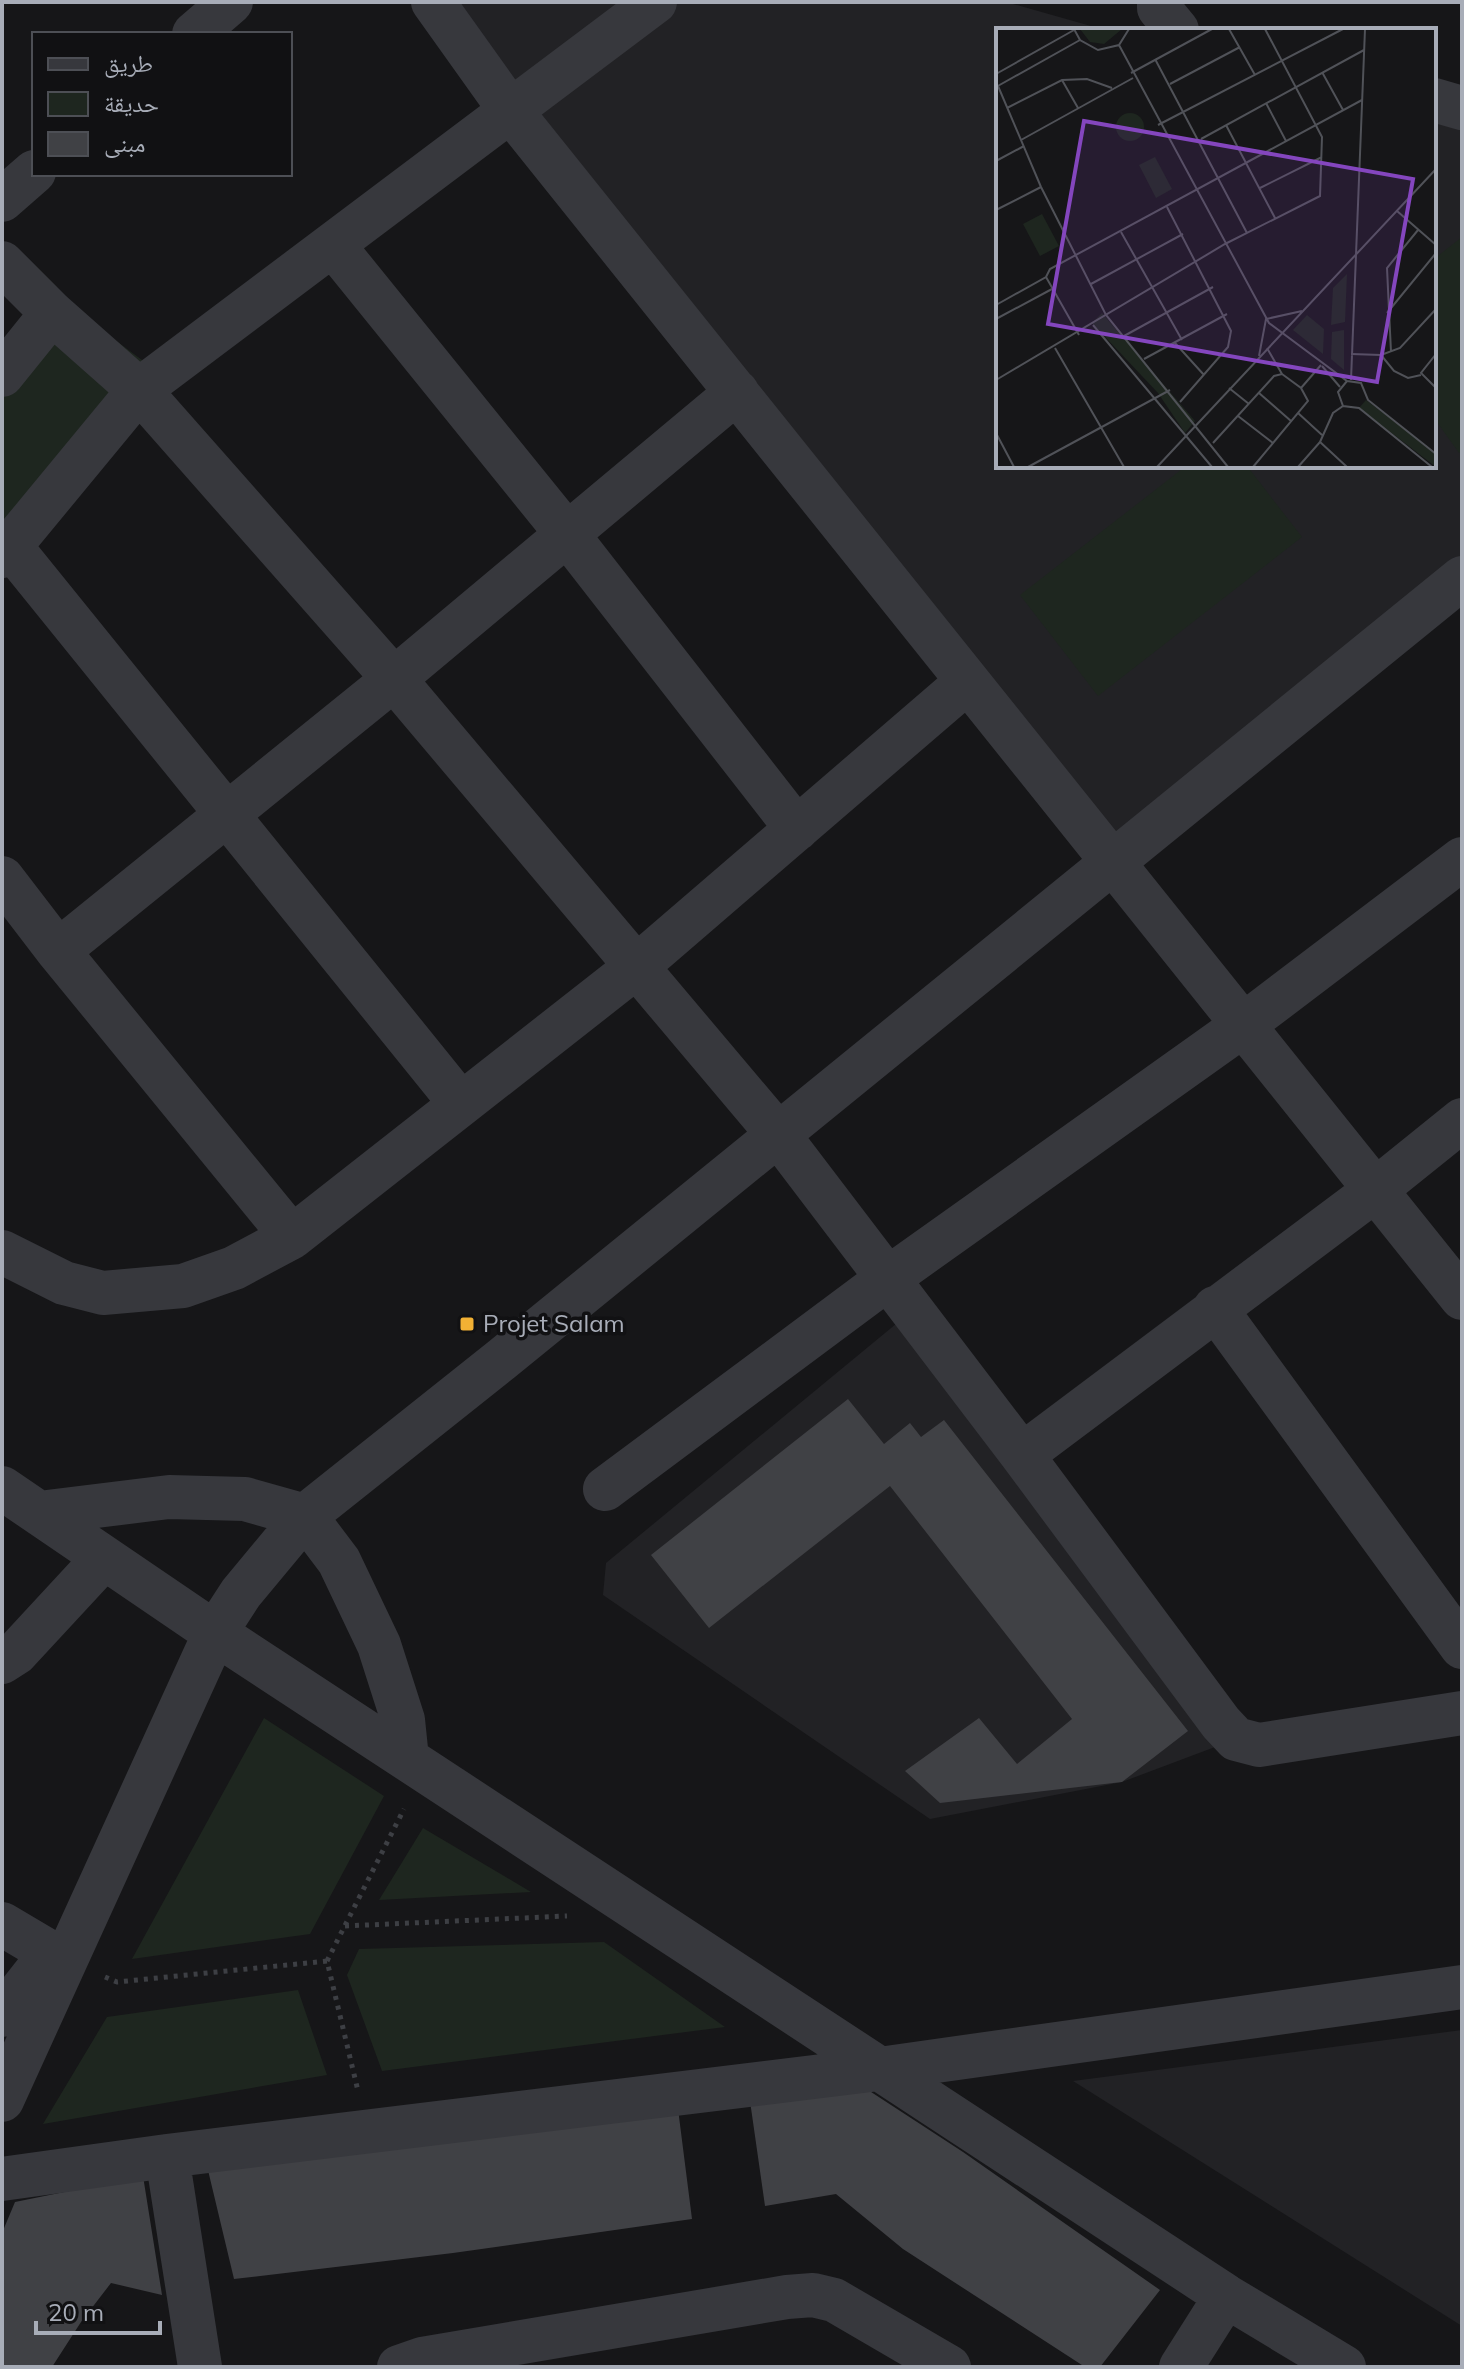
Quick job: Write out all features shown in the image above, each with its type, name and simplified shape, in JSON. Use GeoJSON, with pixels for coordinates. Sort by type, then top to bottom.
{"type":"FeatureCollection","features":[{"type":"Feature","properties":{"kind":"street"},"geometry":{"type":"LineString","coordinates":[[196,32],[231,2]]}},
{"type":"Feature","properties":{"kind":"street"},"geometry":{"type":"LineString","coordinates":[[433,2],[510,110],[1462,1298]]}},
{"type":"Feature","properties":{"kind":"street"},"geometry":{"type":"LineString","coordinates":[[461,1104],[228,814],[6,551],[139,390],[655,2]]}},
{"type":"Feature","properties":{"kind":"street"},"geometry":{"type":"LineString","coordinates":[[1159,2],[1159,8],[1175,28]]}},
{"type":"Feature","properties":{"kind":"street"},"geometry":{"type":"LineString","coordinates":[[1436,101],[1462,108]]}},
{"type":"Feature","properties":{"kind":"street"},"geometry":{"type":"LineString","coordinates":[[2,200],[32,174]]}},
{"type":"Feature","properties":{"kind":"street"},"geometry":{"type":"LineString","coordinates":[[333,245],[567,534],[797,829]]}},
{"type":"Feature","properties":{"kind":"street"},"geometry":{"type":"LineString","coordinates":[[2,263],[52,313],[139,390],[394,679],[777,1133],[1236,1739],[1259,1745],[1462,1713]]}},
{"type":"Feature","properties":{"kind":"street"},"geometry":{"type":"LineString","coordinates":[[2,375],[52,313]]}},
{"type":"Feature","properties":{"kind":"street"},"geometry":{"type":"LineString","coordinates":[[58,951],[394,679],[737,392]]}},
{"type":"Feature","properties":{"kind":"street"},"geometry":{"type":"LineString","coordinates":[[2,2100],[58,1957],[89,1905],[215,1633],[241,1593],[305,1516],[1462,578]]}},
{"type":"Feature","properties":{"kind":"street"},"geometry":{"type":"LineString","coordinates":[[2,1252],[64,1283],[103,1293],[183,1286],[234,1268],[292,1237],[636,967],[967,682]]}},
{"type":"Feature","properties":{"kind":"street"},"geometry":{"type":"LineString","coordinates":[[605,1489],[887,1279],[1242,1026],[1462,859]]}},
{"type":"Feature","properties":{"kind":"street"},"geometry":{"type":"LineString","coordinates":[[9,907],[58,951],[292,1237]]}},
{"type":"Feature","properties":{"kind":"street"},"geometry":{"type":"LineString","coordinates":[[1022,1455],[1374,1191],[1462,1120]]}},
{"type":"Feature","properties":{"kind":"street"},"geometry":{"type":"LineString","coordinates":[[1215,1308],[1462,1647]]}},
{"type":"Feature","properties":{"kind":"street"},"geometry":{"type":"LineString","coordinates":[[2,1488],[215,1633],[879,2069],[1226,2296],[1344,2367]]}},
{"type":"Feature","properties":{"kind":"street"},"geometry":{"type":"LineString","coordinates":[[39,1513],[169,1497],[245,1499],[305,1516],[339,1561],[379,1645],[416,1764]]}},
{"type":"Feature","properties":{"kind":"street"},"geometry":{"type":"LineString","coordinates":[[2,1662],[16,1653],[104,1558]]}},
{"type":"Feature","properties":{"kind":"street"},"geometry":{"type":"LineString","coordinates":[[2,1924],[58,1957]]}},
{"type":"Feature","properties":{"kind":"street"},"geometry":{"type":"LineString","coordinates":[[2,2015],[58,1957]]}},
{"type":"Feature","properties":{"kind":"street"},"geometry":{"type":"LineString","coordinates":[[2,2179],[879,2069],[1462,1987]]}},
{"type":"Feature","properties":{"kind":"street"},"geometry":{"type":"LineString","coordinates":[[167,2156],[197,2365]]}},
{"type":"Feature","properties":{"kind":"street"},"geometry":{"type":"LineString","coordinates":[[399,2367],[422,2359],[511,2357],[787,2297],[813,2295],[834,2300],[949,2367]]}},
{"type":"Feature","properties":{"kind":"street"},"geometry":{"type":"LineString","coordinates":[[1181,2367],[1226,2296]]}},
{"type":"Feature","properties":{"kind":"path"},"geometry":{"type":"LineString","coordinates":[[368,2131],[327,1961],[416,1764]]}},
{"type":"Feature","properties":{"kind":"path"},"geometry":{"type":"LineString","coordinates":[[345,1926],[642,1913]]}},
{"type":"Feature","properties":{"kind":"path"},"geometry":{"type":"LineString","coordinates":[[58,1957],[117,1982],[327,1961]]}},
{"type":"Feature","properties":{"kind":"shaded area"},"geometry":{"type":"Polygon","coordinates":[[[444,2],[1006,2],[1098,28],[996,28],[996,468],[1436,468],[1436,118],[1462,125],[1462,595],[1130,857],[444,2]]]}},
{"type":"Feature","properties":{"kind":"shaded area"},"geometry":{"type":"Polygon","coordinates":[[[902,1319],[1215,1747],[1122,1782],[930,1819],[603,1595],[606,1563],[902,1319]]]}},
{"type":"Feature","properties":{"kind":"shaded area"},"geometry":{"type":"Polygon","coordinates":[[[1462,2030],[1462,2326],[1073,2081],[1462,2030]]]}},
{"type":"Feature","properties":{"kind":"green space"},"geometry":{"type":"Polygon","coordinates":[[[1462,237],[1462,451],[1459,453],[1436,421],[1436,257],[1462,237]]]}},
{"type":"Feature","properties":{"kind":"green space"},"geometry":{"type":"Polygon","coordinates":[[[64,302],[146,363],[2,552],[2,384],[64,302]]]}},
{"type":"Feature","properties":{"kind":"green space"},"geometry":{"type":"Polygon","coordinates":[[[1183,468],[1249,468],[1302,537],[1098,696],[1020,595],[1183,468]]]}},
{"type":"Feature","properties":{"kind":"green space"},"geometry":{"type":"Polygon","coordinates":[[[264,1718],[384,1796],[310,1934],[132,1959],[264,1718]]]}},
{"type":"Feature","properties":{"kind":"green space"},"geometry":{"type":"Polygon","coordinates":[[[423,1828],[531,1892],[379,1900],[423,1828]]]}},
{"type":"Feature","properties":{"kind":"green space"},"geometry":{"type":"Polygon","coordinates":[[[604,1942],[725,2027],[382,2071],[347,1975],[359,1949],[604,1942]]]}},
{"type":"Feature","properties":{"kind":"green space"},"geometry":{"type":"Polygon","coordinates":[[[298,1990],[327,2075],[43,2124],[107,2017],[298,1990]]]}},
{"type":"Feature","properties":{"kind":"building"},"geometry":{"type":"Polygon","coordinates":[[[848,1399],[884,1444],[910,1423],[921,1437],[944,1420],[1188,1731],[1122,1782],[940,1803],[905,1771],[979,1718],[1017,1764],[1072,1719],[890,1486],[709,1628],[651,1555],[848,1399]]]}},
{"type":"Feature","properties":{"kind":"building"},"geometry":{"type":"Polygon","coordinates":[[[868,2090],[963,2152],[1160,2290],[1100,2367],[1085,2367],[903,2249],[836,2194],[765,2206],[750,2101],[868,2090]]]}},
{"type":"Feature","properties":{"kind":"building"},"geometry":{"type":"Polygon","coordinates":[[[677,2101],[692,2219],[453,2253],[234,2279],[207,2166],[677,2101]]]}},
{"type":"Feature","properties":{"kind":"building"},"geometry":{"type":"Polygon","coordinates":[[[143,2176],[162,2295],[111,2283],[52,2367],[2,2367],[2,2233],[15,2202],[143,2176]]]}},
{"type":"Feature","properties":{"kind":"place","name":"Projet Salam"},"geometry":{"type":"Point","coordinates":[467,1324]}}]}
